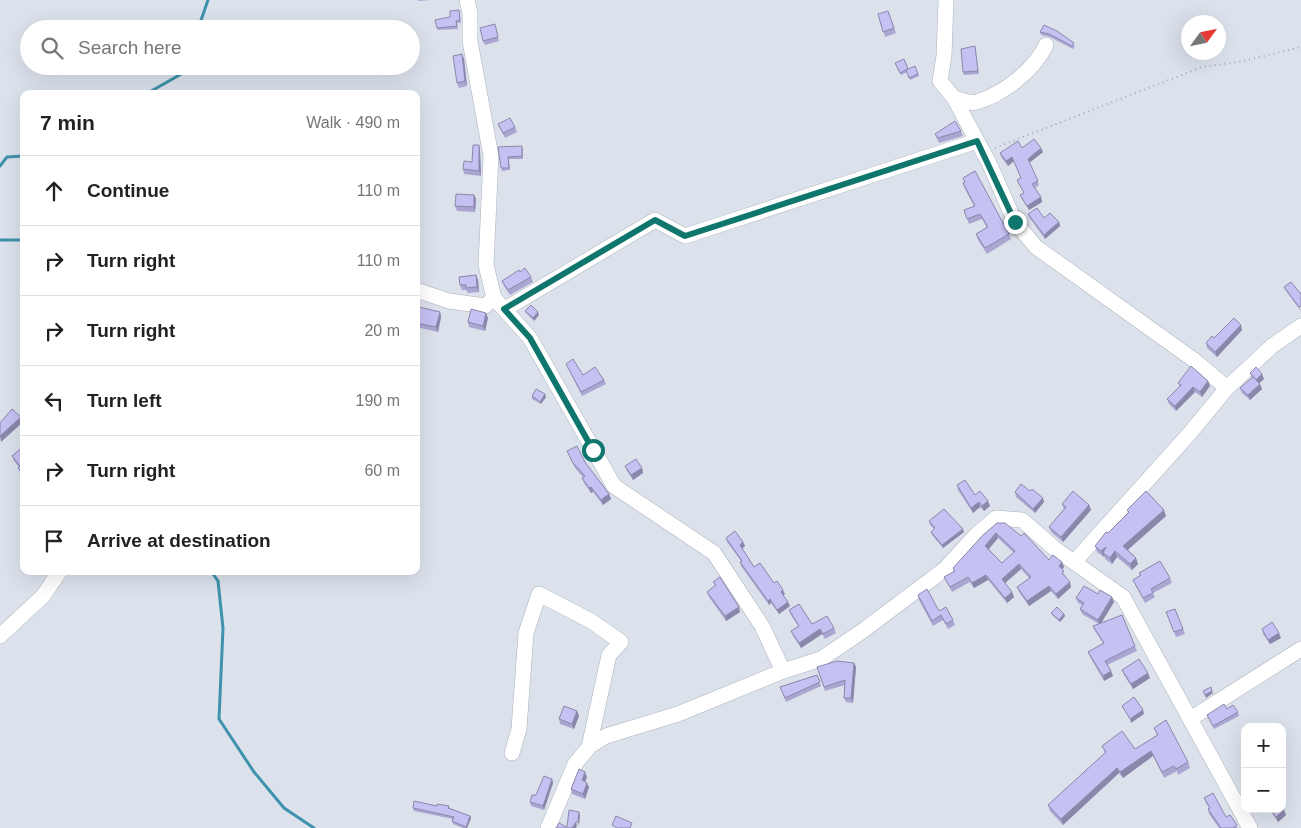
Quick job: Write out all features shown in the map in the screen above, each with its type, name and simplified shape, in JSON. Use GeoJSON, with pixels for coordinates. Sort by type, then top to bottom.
{"type":"FeatureCollection","features":[{"type":"Feature","properties":{"kind":"street"},"geometry":{"type":"LineString","coordinates":[[467,0],[470,13],[470,41],[491,156],[486,265],[499,304],[530,338],[614,486],[714,553],[762,626],[783,671]]}},
{"type":"Feature","properties":{"kind":"street"},"geometry":{"type":"LineString","coordinates":[[946,0],[944,56],[940,81],[954,98],[980,147],[1015,222],[1036,247],[1194,360],[1227,388]]}},
{"type":"Feature","properties":{"kind":"street"},"geometry":{"type":"LineString","coordinates":[[954,98],[976,102],[1015,82],[1042,54],[1046,45]]}},
{"type":"Feature","properties":{"kind":"street"},"geometry":{"type":"LineString","coordinates":[[420,291],[448,301],[485,306],[499,304],[655,220],[685,236],[980,147]]}},
{"type":"Feature","properties":{"kind":"street"},"geometry":{"type":"LineString","coordinates":[[1075,561],[1190,433],[1227,388],[1272,346],[1301,326]]}},
{"type":"Feature","properties":{"kind":"street"},"geometry":{"type":"LineString","coordinates":[[548,828],[575,764],[589,747],[606,736],[678,714],[783,671],[821,658],[861,632],[945,569],[975,536],[996,518],[1022,520],[1054,548],[1075,561],[1123,597],[1250,828]]}},
{"type":"Feature","properties":{"kind":"street"},"geometry":{"type":"LineString","coordinates":[[0,636],[43,596],[57,575]]}},
{"type":"Feature","properties":{"kind":"street"},"geometry":{"type":"LineString","coordinates":[[512,753],[519,729],[526,633],[539,594],[591,621],[621,642],[608,655],[589,747]]}},
{"type":"Feature","properties":{"kind":"street"},"geometry":{"type":"LineString","coordinates":[[1190,719],[1301,649]]}},
{"type":"Feature","properties":{"kind":"path"},"geometry":{"type":"LineString","coordinates":[[980,147],[1202,66],[1239,62],[1301,47]]}},
{"type":"Feature","properties":{"kind":"building"},"geometry":{"type":"Polygon","coordinates":[[[459,10],[460,20],[456,21],[457,26],[437,28],[435,20],[450,17],[450,11],[459,10]]]}},
{"type":"Feature","properties":{"kind":"building"},"geometry":{"type":"Polygon","coordinates":[[[888,11],[894,28],[883,32],[878,14],[888,11]]]}},
{"type":"Feature","properties":{"kind":"building"},"geometry":{"type":"Polygon","coordinates":[[[495,24],[498,37],[483,41],[480,28],[495,24]]]}},
{"type":"Feature","properties":{"kind":"building"},"geometry":{"type":"Polygon","coordinates":[[[1044,25],[1057,31],[1074,43],[1072,46],[1049,34],[1040,32],[1044,25]]]}},
{"type":"Feature","properties":{"kind":"building"},"geometry":{"type":"Polygon","coordinates":[[[975,46],[978,71],[963,72],[961,49],[975,46]]]}},
{"type":"Feature","properties":{"kind":"building"},"geometry":{"type":"Polygon","coordinates":[[[462,54],[465,81],[457,83],[453,56],[462,54]]]}},
{"type":"Feature","properties":{"kind":"building"},"geometry":{"type":"Polygon","coordinates":[[[904,59],[908,69],[900,73],[895,63],[904,59]]]}},
{"type":"Feature","properties":{"kind":"building"},"geometry":{"type":"Polygon","coordinates":[[[915,66],[918,74],[909,78],[906,70],[915,66]]]}},
{"type":"Feature","properties":{"kind":"building"},"geometry":{"type":"Polygon","coordinates":[[[510,118],[515,127],[503,133],[498,124],[510,118]]]}},
{"type":"Feature","properties":{"kind":"building"},"geometry":{"type":"Polygon","coordinates":[[[955,121],[961,131],[938,138],[935,134],[955,121]]]}},
{"type":"Feature","properties":{"kind":"building"},"geometry":{"type":"Polygon","coordinates":[[[1034,139],[1041,148],[1028,159],[1038,181],[1032,184],[1041,197],[1027,206],[1020,195],[1024,193],[1017,180],[1021,178],[1012,157],[1006,161],[1000,153],[1018,141],[1022,148],[1034,139]]]}},
{"type":"Feature","properties":{"kind":"building"},"geometry":{"type":"Polygon","coordinates":[[[473,145],[479,145],[479,171],[463,169],[464,161],[472,162],[473,145]]]}},
{"type":"Feature","properties":{"kind":"building"},"geometry":{"type":"Polygon","coordinates":[[[522,146],[522,156],[508,157],[509,168],[501,168],[498,147],[522,146]]]}},
{"type":"Feature","properties":{"kind":"building"},"geometry":{"type":"Polygon","coordinates":[[[975,171],[1009,234],[985,248],[976,234],[988,227],[980,214],[967,219],[964,210],[975,206],[963,183],[965,182],[963,178],[975,171]]]}},
{"type":"Feature","properties":{"kind":"building"},"geometry":{"type":"Polygon","coordinates":[[[456,194],[474,195],[474,207],[455,206],[456,194]]]}},
{"type":"Feature","properties":{"kind":"building"},"geometry":{"type":"Polygon","coordinates":[[[1037,208],[1044,218],[1050,213],[1059,222],[1044,235],[1028,214],[1037,208]]]}},
{"type":"Feature","properties":{"kind":"building"},"geometry":{"type":"Polygon","coordinates":[[[525,268],[531,277],[508,290],[502,281],[525,268]]]}},
{"type":"Feature","properties":{"kind":"building"},"geometry":{"type":"Polygon","coordinates":[[[476,275],[477,287],[466,288],[466,285],[460,285],[459,277],[476,275]]]}},
{"type":"Feature","properties":{"kind":"building"},"geometry":{"type":"Polygon","coordinates":[[[1291,282],[1301,293],[1301,306],[1299,307],[1284,287],[1291,282]]]}},
{"type":"Feature","properties":{"kind":"building"},"geometry":{"type":"Polygon","coordinates":[[[531,305],[538,312],[533,318],[525,311],[531,305]]]}},
{"type":"Feature","properties":{"kind":"building"},"geometry":{"type":"Polygon","coordinates":[[[420,307],[440,312],[436,327],[420,324],[420,307]]]}},
{"type":"Feature","properties":{"kind":"building"},"geometry":{"type":"Polygon","coordinates":[[[471,309],[486,313],[483,326],[468,322],[471,309]]]}},
{"type":"Feature","properties":{"kind":"building"},"geometry":{"type":"Polygon","coordinates":[[[1234,318],[1241,325],[1215,352],[1206,343],[1212,336],[1214,338],[1234,318]]]}},
{"type":"Feature","properties":{"kind":"building"},"geometry":{"type":"Polygon","coordinates":[[[573,359],[583,375],[595,367],[604,380],[581,392],[566,364],[573,359]]]}},
{"type":"Feature","properties":{"kind":"building"},"geometry":{"type":"Polygon","coordinates":[[[1191,366],[1208,381],[1200,392],[1193,387],[1175,406],[1167,399],[1181,385],[1178,383],[1191,366]]]}},
{"type":"Feature","properties":{"kind":"building"},"geometry":{"type":"Polygon","coordinates":[[[1256,367],[1262,374],[1256,380],[1250,373],[1256,367]]]}},
{"type":"Feature","properties":{"kind":"building"},"geometry":{"type":"Polygon","coordinates":[[[1253,377],[1260,384],[1248,395],[1240,388],[1253,377]]]}},
{"type":"Feature","properties":{"kind":"building"},"geometry":{"type":"Polygon","coordinates":[[[536,389],[545,394],[540,402],[532,396],[536,389]]]}},
{"type":"Feature","properties":{"kind":"building"},"geometry":{"type":"Polygon","coordinates":[[[12,409],[20,416],[0,436],[0,423],[12,409]]]}},
{"type":"Feature","properties":{"kind":"building"},"geometry":{"type":"Polygon","coordinates":[[[577,446],[585,462],[609,494],[601,500],[582,478],[585,476],[573,463],[567,451],[577,446]]]}},
{"type":"Feature","properties":{"kind":"building"},"geometry":{"type":"Polygon","coordinates":[[[20,449],[20,466],[12,456],[20,449]]]}},
{"type":"Feature","properties":{"kind":"building"},"geometry":{"type":"Polygon","coordinates":[[[636,459],[642,468],[631,475],[625,466],[636,459]]]}},
{"type":"Feature","properties":{"kind":"building"},"geometry":{"type":"Polygon","coordinates":[[[965,480],[975,495],[980,491],[988,501],[982,506],[979,502],[971,508],[957,485],[965,480]]]}},
{"type":"Feature","properties":{"kind":"building"},"geometry":{"type":"Polygon","coordinates":[[[1021,484],[1030,491],[1032,489],[1043,498],[1033,509],[1015,492],[1021,484]]]}},
{"type":"Feature","properties":{"kind":"building"},"geometry":{"type":"Polygon","coordinates":[[[1073,491],[1089,505],[1061,537],[1049,527],[1066,507],[1062,504],[1073,491]]]}},
{"type":"Feature","properties":{"kind":"building"},"geometry":{"type":"Polygon","coordinates":[[[1146,491],[1164,510],[1123,546],[1136,558],[1130,564],[1115,551],[1110,558],[1103,553],[1106,547],[1101,551],[1095,546],[1106,532],[1108,533],[1129,512],[1127,510],[1146,491]]]}},
{"type":"Feature","properties":{"kind":"building"},"geometry":{"type":"Polygon","coordinates":[[[944,509],[963,529],[942,545],[931,532],[935,528],[929,521],[944,509]]]}},
{"type":"Feature","properties":{"kind":"building"},"geometry":{"type":"Polygon","coordinates":[[[997,523],[1005,523],[1021,536],[1024,533],[1049,560],[1053,555],[1062,562],[1059,566],[1070,582],[1056,594],[1049,586],[1027,601],[1017,587],[1031,577],[1019,564],[1002,579],[1012,592],[1005,598],[986,575],[972,583],[968,577],[950,587],[944,577],[955,571],[953,568],[983,535],[997,523]],[[996,533],[985,546],[1002,563],[1015,551],[996,533]]]}},
{"type":"Feature","properties":{"kind":"building"},"geometry":{"type":"Polygon","coordinates":[[[735,531],[743,542],[740,545],[754,567],[760,563],[774,583],[777,581],[783,590],[781,592],[788,602],[777,610],[770,599],[768,601],[740,562],[742,561],[726,538],[735,531]]]}},
{"type":"Feature","properties":{"kind":"building"},"geometry":{"type":"Polygon","coordinates":[[[1160,561],[1170,578],[1151,589],[1153,593],[1143,598],[1133,580],[1141,575],[1139,573],[1160,561]]]}},
{"type":"Feature","properties":{"kind":"building"},"geometry":{"type":"Polygon","coordinates":[[[720,577],[739,607],[725,616],[707,592],[716,585],[713,582],[720,577]]]}},
{"type":"Feature","properties":{"kind":"building"},"geometry":{"type":"Polygon","coordinates":[[[1084,586],[1098,594],[1100,590],[1112,597],[1098,620],[1080,609],[1084,603],[1076,598],[1084,586]]]}},
{"type":"Feature","properties":{"kind":"building"},"geometry":{"type":"Polygon","coordinates":[[[927,589],[939,611],[946,607],[953,620],[946,624],[941,615],[932,621],[918,595],[927,589]]]}},
{"type":"Feature","properties":{"kind":"building"},"geometry":{"type":"Polygon","coordinates":[[[799,604],[812,624],[827,616],[834,628],[823,634],[820,629],[799,643],[791,631],[799,626],[789,610],[799,604]]]}},
{"type":"Feature","properties":{"kind":"building"},"geometry":{"type":"Polygon","coordinates":[[[1057,607],[1064,614],[1059,620],[1051,613],[1057,607]]]}},
{"type":"Feature","properties":{"kind":"building"},"geometry":{"type":"Polygon","coordinates":[[[1175,609],[1183,629],[1174,632],[1166,612],[1175,609]]]}},
{"type":"Feature","properties":{"kind":"building"},"geometry":{"type":"Polygon","coordinates":[[[1122,615],[1135,646],[1105,661],[1111,671],[1103,676],[1088,652],[1104,643],[1093,626],[1122,615]]]}},
{"type":"Feature","properties":{"kind":"building"},"geometry":{"type":"Polygon","coordinates":[[[1272,622],[1279,633],[1268,640],[1262,629],[1272,622]]]}},
{"type":"Feature","properties":{"kind":"building"},"geometry":{"type":"Polygon","coordinates":[[[1139,659],[1148,673],[1131,684],[1122,670],[1139,659]]]}},
{"type":"Feature","properties":{"kind":"building"},"geometry":{"type":"Polygon","coordinates":[[[837,661],[854,663],[851,698],[844,698],[845,680],[824,687],[817,667],[837,661]]]}},
{"type":"Feature","properties":{"kind":"building"},"geometry":{"type":"Polygon","coordinates":[[[817,675],[820,682],[785,698],[780,687],[817,675]]]}},
{"type":"Feature","properties":{"kind":"building"},"geometry":{"type":"Polygon","coordinates":[[[1211,687],[1212,691],[1205,695],[1203,691],[1211,687]]]}},
{"type":"Feature","properties":{"kind":"building"},"geometry":{"type":"Polygon","coordinates":[[[1134,697],[1143,710],[1130,719],[1122,706],[1134,697]]]}},
{"type":"Feature","properties":{"kind":"building"},"geometry":{"type":"Polygon","coordinates":[[[1224,704],[1227,709],[1233,705],[1238,712],[1213,726],[1207,715],[1224,704]]]}},
{"type":"Feature","properties":{"kind":"building"},"geometry":{"type":"Polygon","coordinates":[[[564,706],[577,711],[572,724],[559,719],[564,706]]]}},
{"type":"Feature","properties":{"kind":"building"},"geometry":{"type":"Polygon","coordinates":[[[1166,720],[1188,762],[1176,769],[1174,766],[1162,772],[1151,751],[1120,772],[1117,768],[1061,819],[1048,805],[1106,752],[1102,746],[1122,731],[1135,749],[1158,735],[1154,728],[1166,720]]]}},
{"type":"Feature","properties":{"kind":"building"},"geometry":{"type":"Polygon","coordinates":[[[579,769],[585,772],[582,780],[587,783],[583,794],[571,789],[579,769]]]}},
{"type":"Feature","properties":{"kind":"building"},"geometry":{"type":"Polygon","coordinates":[[[544,776],[552,779],[543,806],[530,802],[532,795],[536,795],[544,776]]]}},
{"type":"Feature","properties":{"kind":"building"},"geometry":{"type":"Polygon","coordinates":[[[1213,793],[1226,817],[1230,815],[1237,825],[1233,828],[1221,828],[1208,809],[1210,808],[1204,798],[1213,793]]]}},
{"type":"Feature","properties":{"kind":"building"},"geometry":{"type":"Polygon","coordinates":[[[414,801],[437,806],[437,804],[449,806],[448,808],[470,816],[466,827],[452,821],[454,817],[413,808],[414,801]]]}},
{"type":"Feature","properties":{"kind":"building"},"geometry":{"type":"Polygon","coordinates":[[[569,810],[579,812],[578,822],[572,828],[556,828],[559,823],[567,827],[569,810]]]}},
{"type":"Feature","properties":{"kind":"building"},"geometry":{"type":"Polygon","coordinates":[[[616,816],[632,823],[630,828],[617,828],[612,825],[616,816]]]}},
{"type":"Feature","properties":{"kind":"waterway"},"geometry":{"type":"LineString","coordinates":[[201,20],[208,0]]}},
{"type":"Feature","properties":{"kind":"waterway"},"geometry":{"type":"LineString","coordinates":[[153,90],[179,75]]}},
{"type":"Feature","properties":{"kind":"waterway"},"geometry":{"type":"LineString","coordinates":[[0,166],[7,157],[20,156]]}},
{"type":"Feature","properties":{"kind":"waterway"},"geometry":{"type":"LineString","coordinates":[[0,240],[20,240]]}},
{"type":"Feature","properties":{"kind":"waterway"},"geometry":{"type":"LineString","coordinates":[[214,575],[218,581],[223,628],[219,719],[254,772],[284,808],[314,828]]}},
{"type":"Feature","properties":{"kind":"route"},"geometry":{"type":"LineString","coordinates":[[593,450],[530,338],[504,309],[655,220],[685,236],[977,141],[989,163],[1015,222]]}}]}
